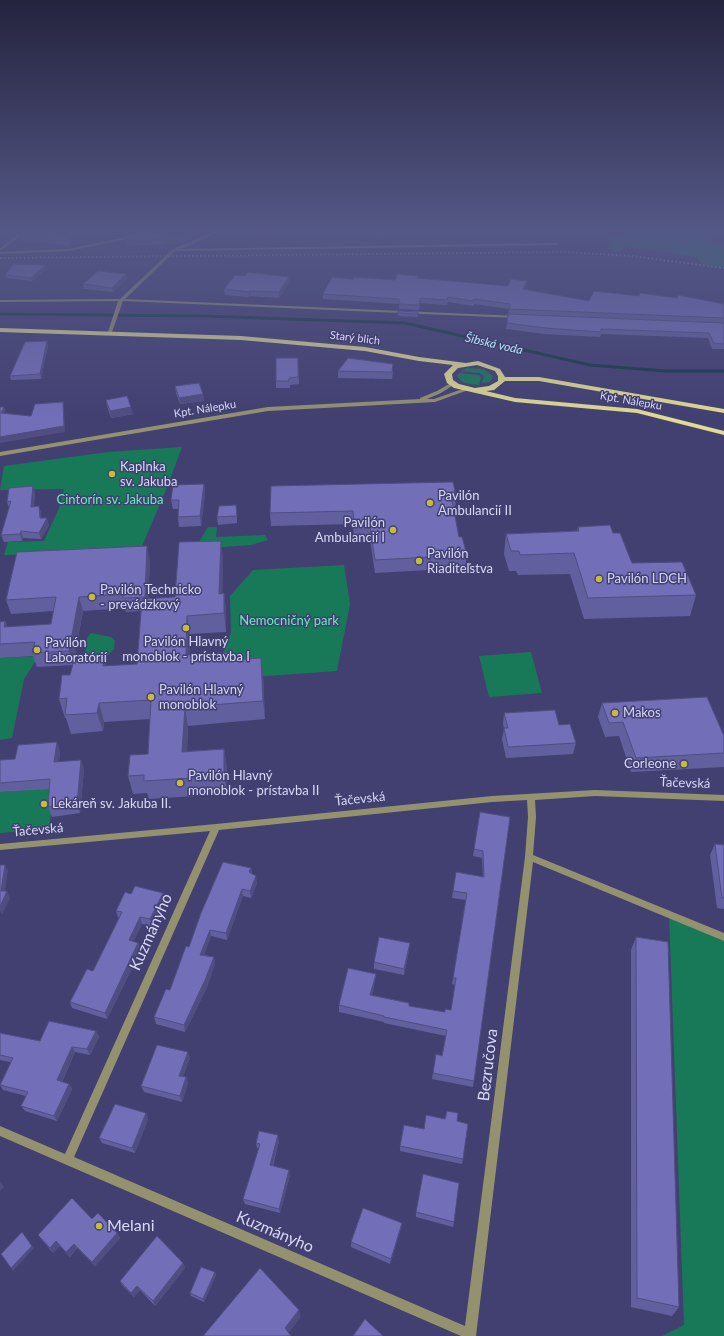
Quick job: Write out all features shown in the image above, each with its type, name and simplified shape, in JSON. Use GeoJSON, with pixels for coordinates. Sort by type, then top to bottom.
{"type":"FeatureCollection","features":[{"type":"Feature","properties":{"kind":"main road","name":"Starý blich"},"geometry":{"type":"LineString","coordinates":[[0,330],[110,332],[295,342],[365,350],[419,359],[486,365],[498,370],[524,374],[539,379]]}},
{"type":"Feature","properties":{"kind":"main road","name":"Starý blich"},"geometry":{"type":"LineString","coordinates":[[419,359],[448,374]]}},
{"type":"Feature","properties":{"kind":"main road"},"geometry":{"type":"LineString","coordinates":[[463,364],[451,370],[448,377],[453,384],[471,390],[491,388],[500,382],[539,379],[724,411]]}},
{"type":"Feature","properties":{"kind":"main road"},"geometry":{"type":"LineString","coordinates":[[498,370],[500,382]]}},
{"type":"Feature","properties":{"kind":"main road","name":"Kpt. Nálepku"},"geometry":{"type":"LineString","coordinates":[[500,382],[499,388],[513,396],[533,402]]}},
{"type":"Feature","properties":{"kind":"main road","name":"Kpt. Nálepku"},"geometry":{"type":"LineString","coordinates":[[471,390],[515,400],[584,405],[637,411],[724,434]]}},
{"type":"Feature","properties":{"kind":"street"},"geometry":{"type":"LineString","coordinates":[[110,332],[112,322],[122,300],[128,294]]}},
{"type":"Feature","properties":{"kind":"street"},"geometry":{"type":"LineString","coordinates":[[0,301],[122,300],[520,317]]}},
{"type":"Feature","properties":{"kind":"street","name":"Kpt. Nálepku"},"geometry":{"type":"LineString","coordinates":[[416,401],[439,392],[453,384]]}},
{"type":"Feature","properties":{"kind":"street","name":"Kpt. Nálepku"},"geometry":{"type":"LineString","coordinates":[[0,454],[268,409],[435,400],[471,390]]}},
{"type":"Feature","properties":{"kind":"street","name":"Ťačevská"},"geometry":{"type":"LineString","coordinates":[[0,847],[216,827],[492,798],[595,793],[724,798]]}},
{"type":"Feature","properties":{"kind":"street","name":"Bezručova"},"geometry":{"type":"LineString","coordinates":[[470,1335],[529,857],[532,817],[530,797]]}},
{"type":"Feature","properties":{"kind":"street","name":"Kuzmányho"},"geometry":{"type":"LineString","coordinates":[[67,1160],[216,827]]}},
{"type":"Feature","properties":{"kind":"street"},"geometry":{"type":"LineString","coordinates":[[529,857],[724,937]]}},
{"type":"Feature","properties":{"kind":"street","name":"Kuzmányho"},"geometry":{"type":"LineString","coordinates":[[0,1130],[470,1335]]}},
{"type":"Feature","properties":{"kind":"green space"},"geometry":{"type":"Polygon","coordinates":[[[467,368],[483,369],[493,376],[490,382],[482,383],[484,377],[480,373],[461,371],[467,368]]]}},
{"type":"Feature","properties":{"kind":"green space"},"geometry":{"type":"Polygon","coordinates":[[[459,373],[479,375],[481,378],[479,385],[462,382],[457,376],[459,373]]]}},
{"type":"Feature","properties":{"kind":"green space","name":"Cintorín sv. Jakuba"},"geometry":{"type":"Polygon","coordinates":[[[182,447],[168,485],[140,551],[4,555],[8,542],[44,541],[59,508],[64,489],[0,490],[4,466],[108,452],[182,447]]]}},
{"type":"Feature","properties":{"kind":"green space"},"geometry":{"type":"Polygon","coordinates":[[[208,527],[217,527],[216,537],[265,535],[268,540],[251,545],[195,549],[208,527]]]}},
{"type":"Feature","properties":{"kind":"green space","name":"Nemocničný park"},"geometry":{"type":"Polygon","coordinates":[[[344,565],[350,604],[337,671],[239,678],[221,657],[231,632],[230,596],[253,570],[344,565]]]}},
{"type":"Feature","properties":{"kind":"green space"},"geometry":{"type":"Polygon","coordinates":[[[91,633],[111,637],[115,641],[114,649],[107,656],[91,661],[87,658],[85,654],[87,638],[91,633]]]}},
{"type":"Feature","properties":{"kind":"green space"},"geometry":{"type":"Polygon","coordinates":[[[531,652],[542,693],[489,697],[479,656],[531,652]]]}},
{"type":"Feature","properties":{"kind":"green space"},"geometry":{"type":"Polygon","coordinates":[[[39,656],[24,679],[12,738],[0,740],[0,658],[39,656]]]}},
{"type":"Feature","properties":{"kind":"green space"},"geometry":{"type":"Polygon","coordinates":[[[54,788],[49,829],[0,833],[0,792],[54,788]]]}},
{"type":"Feature","properties":{"kind":"green space"},"geometry":{"type":"Polygon","coordinates":[[[669,914],[724,937],[724,1336],[662,1336],[684,1325],[669,914]]]}},
{"type":"Feature","properties":{"kind":"building"},"geometry":{"type":"Polygon","coordinates":[[[328,294],[552,294],[589,301],[592,294],[639,296],[640,294],[650,294],[677,298],[678,295],[724,304],[724,318],[509,309],[510,304],[448,297],[447,300],[420,298],[419,305],[399,304],[399,299],[328,294]]]}},
{"type":"Feature","properties":{"kind":"building"},"geometry":{"type":"Polygon","coordinates":[[[398,311],[418,312],[418,314],[398,313],[398,311]]]}},
{"type":"Feature","properties":{"kind":"building"},"geometry":{"type":"Polygon","coordinates":[[[508,314],[724,323],[724,344],[714,343],[709,333],[601,329],[601,332],[545,328],[507,323],[508,314]]]}},
{"type":"Feature","properties":{"kind":"building"},"geometry":{"type":"Polygon","coordinates":[[[47,341],[40,374],[10,376],[25,342],[47,341]]]}},
{"type":"Feature","properties":{"kind":"building"},"geometry":{"type":"Polygon","coordinates":[[[276,358],[298,358],[298,377],[289,378],[289,381],[276,381],[276,358]]]}},
{"type":"Feature","properties":{"kind":"building"},"geometry":{"type":"Polygon","coordinates":[[[348,358],[393,364],[392,372],[338,371],[348,358]]]}},
{"type":"Feature","properties":{"kind":"building"},"geometry":{"type":"Polygon","coordinates":[[[199,383],[203,394],[179,398],[175,386],[199,383]]]}},
{"type":"Feature","properties":{"kind":"building"},"geometry":{"type":"Polygon","coordinates":[[[127,396],[131,407],[110,411],[106,400],[127,396]]]}},
{"type":"Feature","properties":{"kind":"building"},"geometry":{"type":"Polygon","coordinates":[[[63,402],[64,426],[0,437],[0,407],[4,407],[1,413],[31,416],[35,404],[63,402]]]}},
{"type":"Feature","properties":{"kind":"building"},"geometry":{"type":"Polygon","coordinates":[[[453,482],[456,496],[451,496],[459,537],[462,537],[467,555],[375,560],[370,526],[354,526],[353,511],[270,513],[271,486],[453,482]]]}},
{"type":"Feature","properties":{"kind":"building"},"geometry":{"type":"Polygon","coordinates":[[[204,484],[200,516],[178,517],[179,500],[171,500],[173,485],[204,484]]]}},
{"type":"Feature","properties":{"kind":"building"},"geometry":{"type":"Polygon","coordinates":[[[33,486],[31,507],[39,506],[40,518],[47,518],[39,533],[21,531],[20,534],[1,535],[11,501],[7,502],[9,488],[33,486]]]}},
{"type":"Feature","properties":{"kind":"building"},"geometry":{"type":"Polygon","coordinates":[[[236,505],[237,516],[217,517],[219,506],[236,505]]]}},
{"type":"Feature","properties":{"kind":"building"},"geometry":{"type":"Polygon","coordinates":[[[610,525],[613,533],[620,533],[632,563],[682,562],[696,595],[588,598],[574,553],[520,555],[519,551],[511,551],[506,534],[579,531],[578,527],[610,525]]]}},
{"type":"Feature","properties":{"kind":"building"},"geometry":{"type":"Polygon","coordinates":[[[221,541],[219,594],[224,593],[224,613],[187,616],[186,655],[231,652],[231,660],[261,658],[263,701],[185,707],[182,752],[224,749],[224,776],[144,781],[144,775],[128,776],[130,755],[148,754],[151,700],[99,703],[97,713],[65,715],[67,698],[59,699],[62,675],[70,675],[74,660],[104,658],[103,666],[137,664],[142,599],[175,597],[179,542],[221,541]]]}},
{"type":"Feature","properties":{"kind":"building"},"geometry":{"type":"Polygon","coordinates":[[[147,546],[145,597],[123,598],[123,594],[79,597],[69,651],[32,653],[35,642],[0,644],[0,622],[5,621],[4,627],[51,624],[56,597],[6,600],[17,552],[147,546]]]}},
{"type":"Feature","properties":{"kind":"building"},"geometry":{"type":"Polygon","coordinates":[[[707,697],[724,736],[724,753],[636,758],[623,722],[609,723],[602,703],[707,697]]]}},
{"type":"Feature","properties":{"kind":"building"},"geometry":{"type":"Polygon","coordinates":[[[555,710],[559,725],[570,724],[576,743],[508,747],[504,728],[508,728],[504,713],[555,710]]]}},
{"type":"Feature","properties":{"kind":"building"},"geometry":{"type":"Polygon","coordinates":[[[57,742],[54,762],[81,760],[77,804],[48,807],[50,779],[0,783],[0,760],[15,759],[18,745],[57,742]]]}},
{"type":"Feature","properties":{"kind":"building"},"geometry":{"type":"Polygon","coordinates":[[[480,812],[510,817],[474,1081],[433,1073],[436,1054],[442,1056],[447,1030],[384,1017],[339,1005],[348,968],[376,974],[370,995],[409,1003],[409,1006],[445,1012],[445,1009],[451,1010],[456,978],[453,978],[467,893],[453,891],[456,872],[484,877],[483,851],[474,849],[480,812]]]}},
{"type":"Feature","properties":{"kind":"building"},"geometry":{"type":"Polygon","coordinates":[[[715,844],[724,845],[724,898],[722,898],[715,844]]]}},
{"type":"Feature","properties":{"kind":"building"},"geometry":{"type":"Polygon","coordinates":[[[223,862],[251,868],[249,872],[256,876],[250,891],[242,889],[226,933],[210,930],[200,955],[214,957],[184,1025],[154,1017],[166,989],[170,990],[186,946],[189,947],[201,913],[223,862]]]}},
{"type":"Feature","properties":{"kind":"building"},"geometry":{"type":"Polygon","coordinates":[[[0,865],[5,865],[1,891],[7,891],[0,907],[0,865]]]}},
{"type":"Feature","properties":{"kind":"building"},"geometry":{"type":"Polygon","coordinates":[[[135,886],[163,893],[150,919],[140,917],[129,940],[138,943],[105,1013],[70,1002],[87,969],[93,971],[122,912],[116,911],[125,892],[131,894],[135,886]]]}},
{"type":"Feature","properties":{"kind":"building"},"geometry":{"type":"Polygon","coordinates":[[[379,937],[410,943],[404,969],[374,962],[379,937]]]}},
{"type":"Feature","properties":{"kind":"building"},"geometry":{"type":"Polygon","coordinates":[[[636,937],[668,942],[679,1307],[637,1298],[636,937]]]}},
{"type":"Feature","properties":{"kind":"building"},"geometry":{"type":"Polygon","coordinates":[[[49,1021],[96,1031],[87,1049],[72,1047],[57,1080],[69,1084],[54,1116],[21,1106],[28,1092],[0,1085],[13,1058],[0,1055],[0,1033],[40,1041],[49,1021]]]}},
{"type":"Feature","properties":{"kind":"building"},"geometry":{"type":"Polygon","coordinates":[[[157,1045],[188,1052],[179,1076],[186,1077],[180,1096],[141,1086],[157,1045]]]}},
{"type":"Feature","properties":{"kind":"building"},"geometry":{"type":"Polygon","coordinates":[[[115,1104],[146,1113],[132,1148],[99,1138],[115,1104]]]}},
{"type":"Feature","properties":{"kind":"building"},"geometry":{"type":"Polygon","coordinates":[[[447,1111],[458,1113],[457,1121],[468,1124],[463,1159],[400,1146],[404,1125],[424,1129],[426,1115],[445,1119],[447,1111]]]}},
{"type":"Feature","properties":{"kind":"building"},"geometry":{"type":"Polygon","coordinates":[[[259,1131],[278,1135],[270,1165],[289,1170],[279,1209],[243,1199],[260,1144],[256,1143],[259,1131]]]}},
{"type":"Feature","properties":{"kind":"building"},"geometry":{"type":"Polygon","coordinates":[[[423,1174],[459,1183],[454,1222],[416,1212],[423,1174]]]}},
{"type":"Feature","properties":{"kind":"building"},"geometry":{"type":"Polygon","coordinates":[[[72,1198],[92,1219],[98,1213],[117,1233],[92,1262],[74,1244],[66,1252],[56,1241],[50,1248],[38,1235],[72,1198]]]}},
{"type":"Feature","properties":{"kind":"building"},"geometry":{"type":"Polygon","coordinates":[[[363,1208],[402,1223],[391,1259],[351,1242],[363,1208]]]}},
{"type":"Feature","properties":{"kind":"building"},"geometry":{"type":"Polygon","coordinates":[[[22,1232],[32,1246],[11,1268],[1,1254],[22,1232]]]}},
{"type":"Feature","properties":{"kind":"building"},"geometry":{"type":"Polygon","coordinates":[[[157,1236],[183,1263],[153,1301],[137,1286],[131,1293],[120,1281],[157,1236]]]}},
{"type":"Feature","properties":{"kind":"building"},"geometry":{"type":"Polygon","coordinates":[[[201,1267],[215,1272],[203,1299],[190,1293],[201,1267]]]}},
{"type":"Feature","properties":{"kind":"building"},"geometry":{"type":"Polygon","coordinates":[[[260,1268],[299,1310],[285,1328],[291,1336],[203,1336],[260,1268]]]}},
{"type":"Feature","properties":{"kind":"building"},"geometry":{"type":"Polygon","coordinates":[[[365,1319],[383,1336],[353,1336],[365,1319]]]}},
{"type":"Feature","properties":{"kind":"waterway","name":"Šibská voda"},"geometry":{"type":"LineString","coordinates":[[0,314],[205,316],[405,323],[590,365],[666,371],[724,371]]}},
{"type":"Feature","properties":{"kind":"place","name":"Kaplnka sv. Jakuba"},"geometry":{"type":"Point","coordinates":[112,474]}},
{"type":"Feature","properties":{"kind":"place","name":"Pavilón Ambulancií II"},"geometry":{"type":"Point","coordinates":[430,503]}},
{"type":"Feature","properties":{"kind":"place","name":"Pavilón Ambulancií I"},"geometry":{"type":"Point","coordinates":[393,530]}},
{"type":"Feature","properties":{"kind":"place","name":"Pavilón Riaditeľstva"},"geometry":{"type":"Point","coordinates":[419,561]}},
{"type":"Feature","properties":{"kind":"place","name":"Pavilón LDCH"},"geometry":{"type":"Point","coordinates":[599,579]}},
{"type":"Feature","properties":{"kind":"place","name":"Pavilón Technicko - prevádzkový"},"geometry":{"type":"Point","coordinates":[92,597]}},
{"type":"Feature","properties":{"kind":"place","name":"Pavilón Hlavný monoblok - prístavba I"},"geometry":{"type":"Point","coordinates":[186,628]}},
{"type":"Feature","properties":{"kind":"place","name":"Pavilón Laboratórií"},"geometry":{"type":"Point","coordinates":[37,650]}},
{"type":"Feature","properties":{"kind":"place","name":"Pavilón Hlavný monoblok"},"geometry":{"type":"Point","coordinates":[151,697]}},
{"type":"Feature","properties":{"kind":"place","name":"Makos"},"geometry":{"type":"Point","coordinates":[615,713]}},
{"type":"Feature","properties":{"kind":"place","name":"Corleone"},"geometry":{"type":"Point","coordinates":[684,764]}},
{"type":"Feature","properties":{"kind":"place","name":"Pavilón Hlavný monoblok - prístavba II"},"geometry":{"type":"Point","coordinates":[180,783]}},
{"type":"Feature","properties":{"kind":"place","name":"Lekáreň sv. Jakuba II."},"geometry":{"type":"Point","coordinates":[44,804]}},
{"type":"Feature","properties":{"kind":"place","name":"Melani"},"geometry":{"type":"Point","coordinates":[99,1226]}}]}
